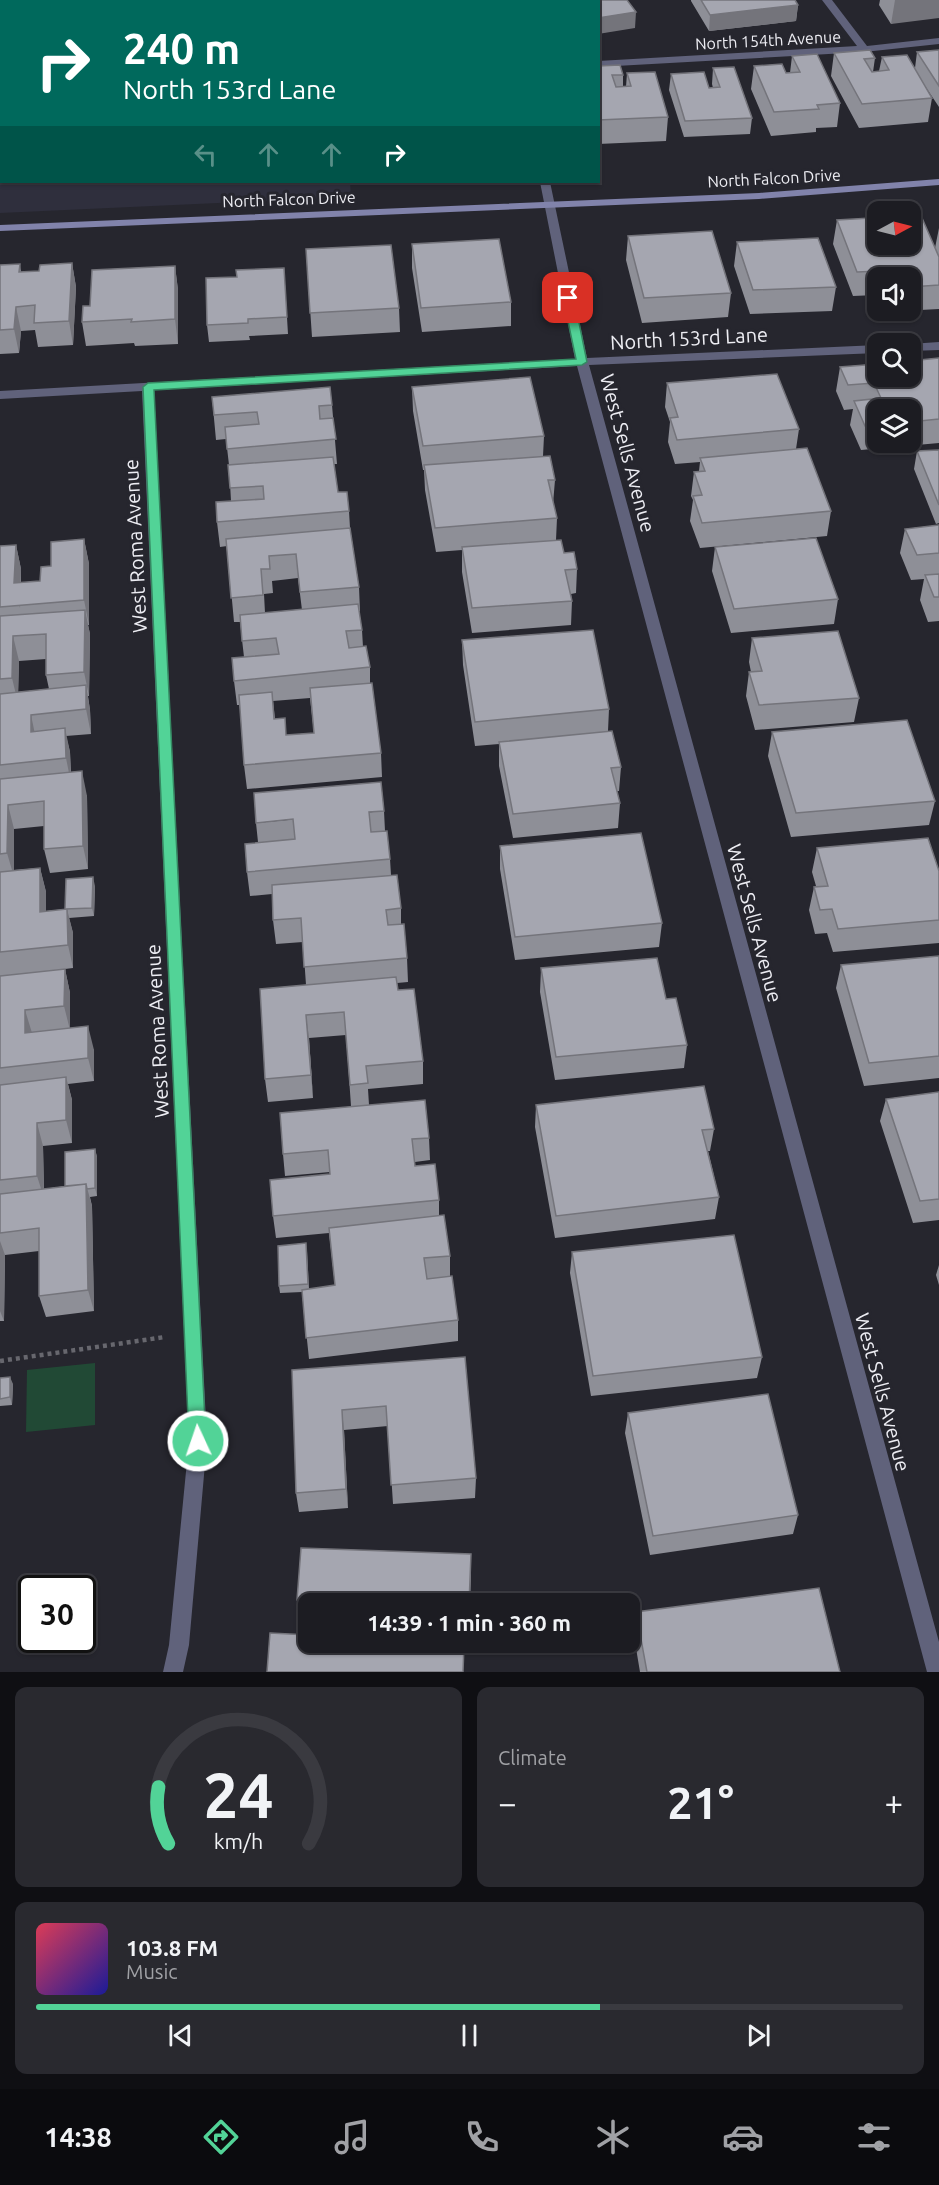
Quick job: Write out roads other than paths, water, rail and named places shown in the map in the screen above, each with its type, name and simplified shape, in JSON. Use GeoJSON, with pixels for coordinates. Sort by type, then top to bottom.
{"type":"FeatureCollection","features":[{"type":"Feature","properties":{"kind":"street"},"geometry":{"type":"LineString","coordinates":[[826,0],[864,49]]}},
{"type":"Feature","properties":{"kind":"street","name":"North 154th Avenue"},"geometry":{"type":"LineString","coordinates":[[600,64],[864,49],[939,41]]}},
{"type":"Feature","properties":{"kind":"street","name":"North Falcon Drive"},"geometry":{"type":"LineString","coordinates":[[0,228],[759,196],[939,182]]}},
{"type":"Feature","properties":{"kind":"street","name":"West Sells Avenue"},"geometry":{"type":"LineString","coordinates":[[545,183],[582,362],[937,1672]]}},
{"type":"Feature","properties":{"kind":"street"},"geometry":{"type":"LineString","coordinates":[[921,347],[939,346]]}},
{"type":"Feature","properties":{"kind":"street","name":"North 153rd Lane"},"geometry":{"type":"LineString","coordinates":[[0,395],[582,362],[867,349]]}},
{"type":"Feature","properties":{"kind":"street","name":"West Roma Avenue"},"geometry":{"type":"LineString","coordinates":[[148,387],[198,1441],[179,1645],[173,1672]]}}]}
